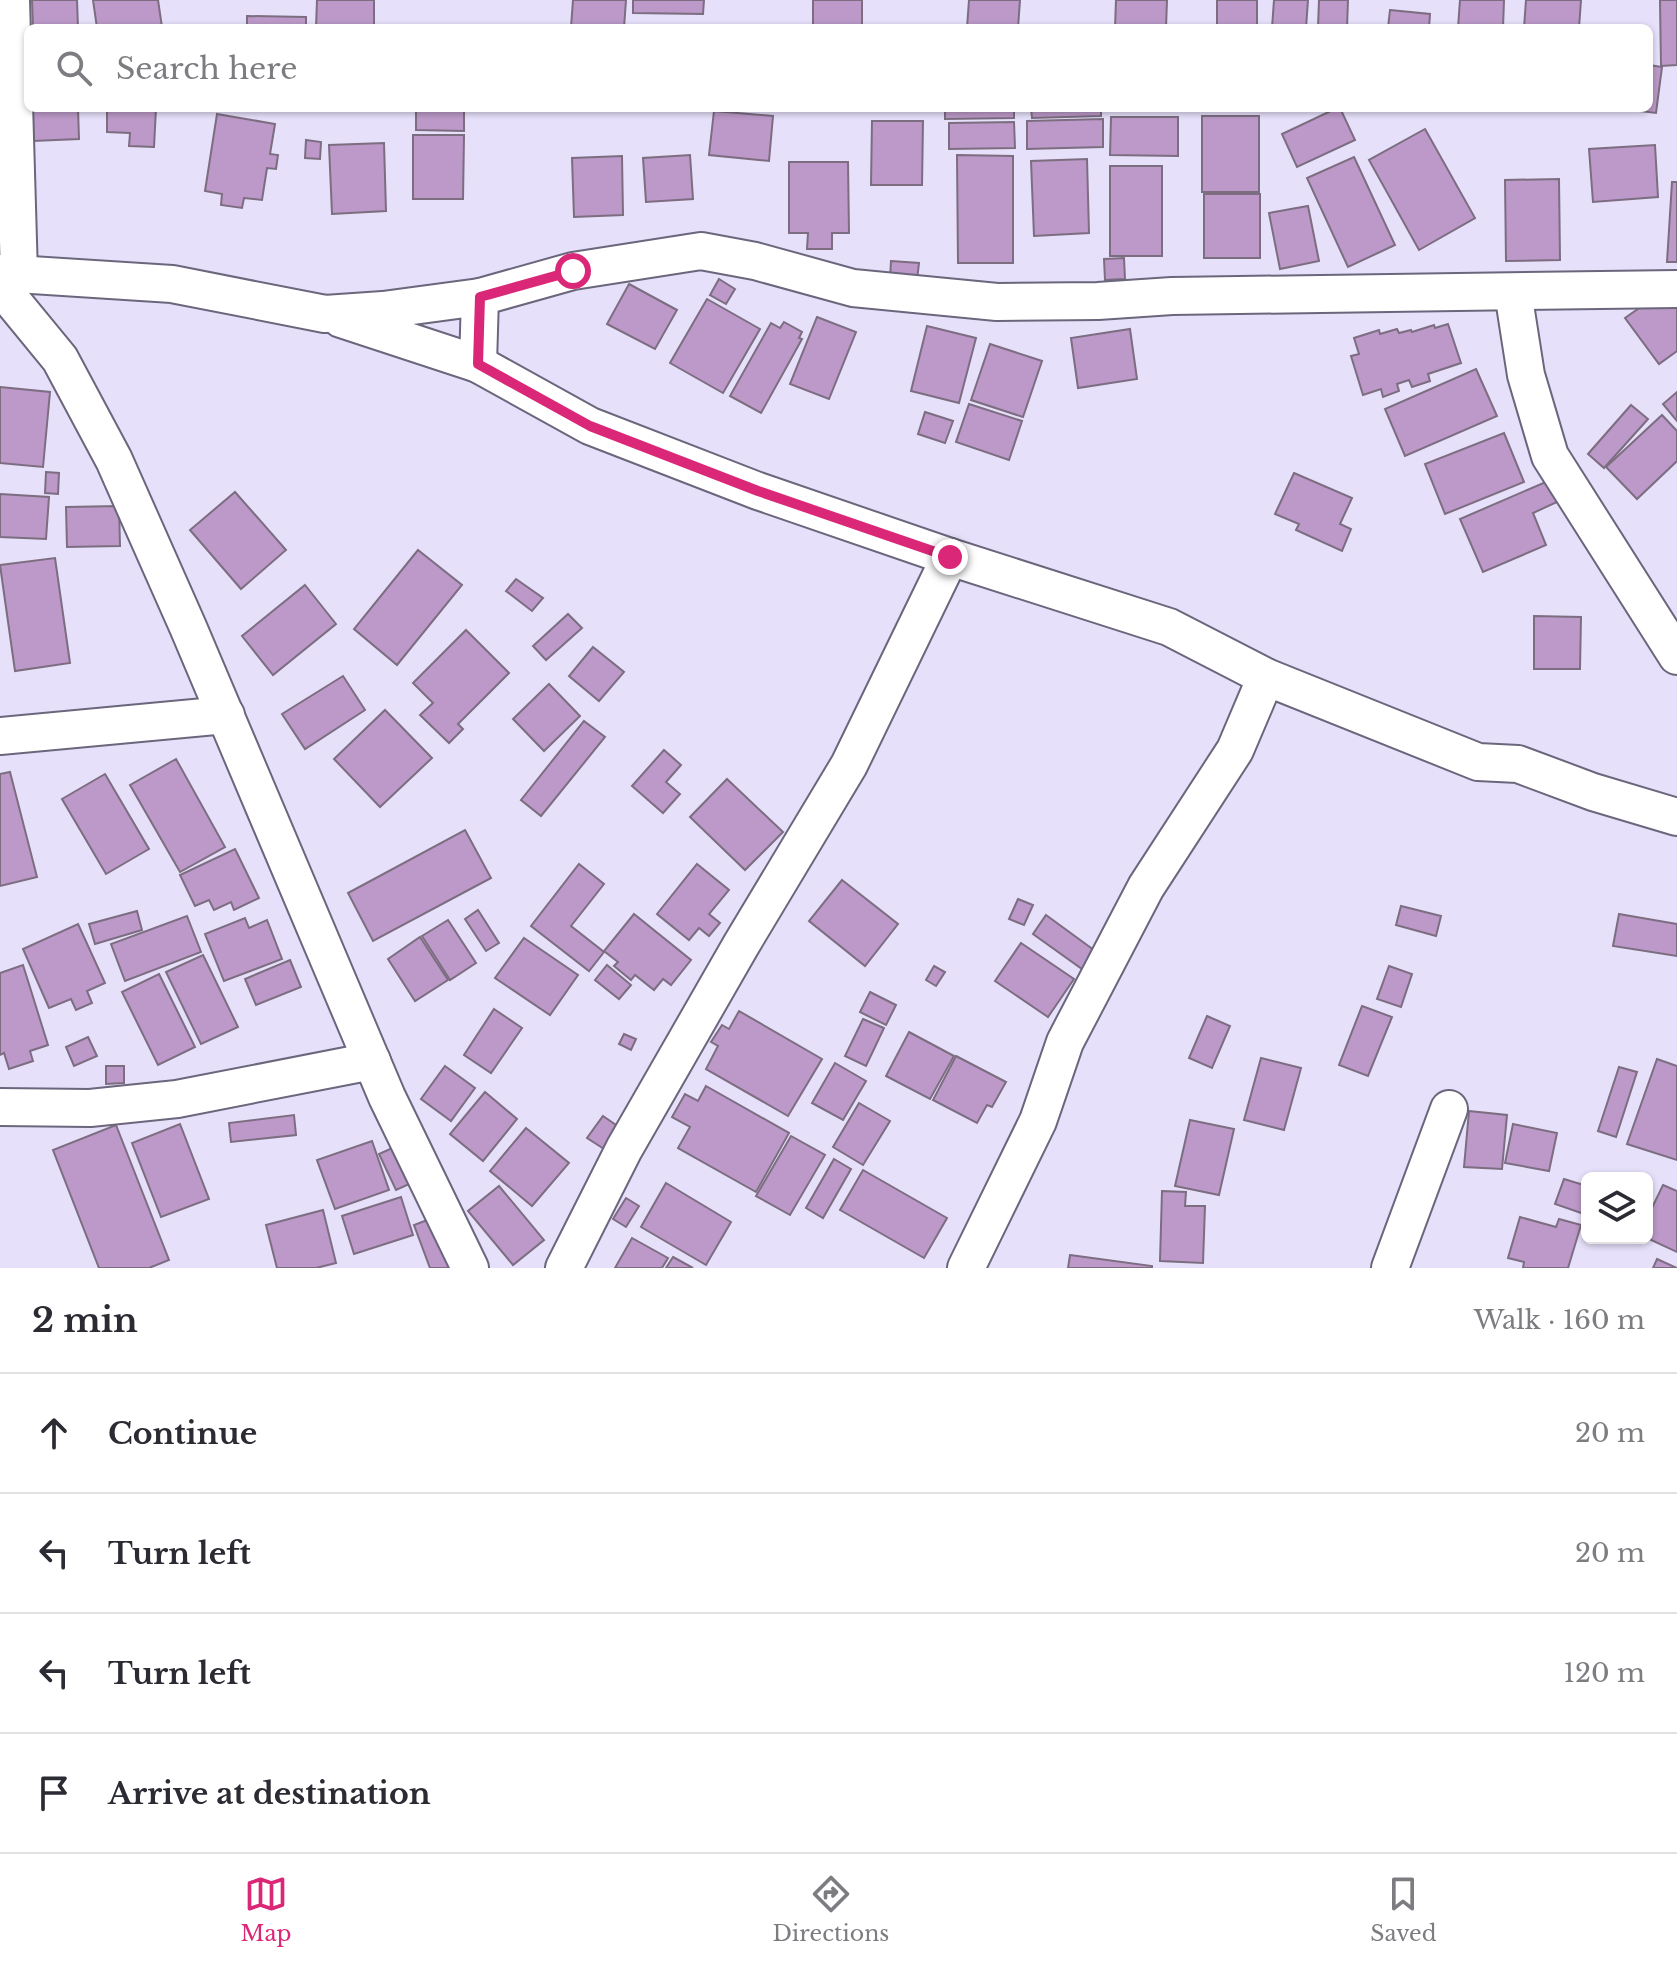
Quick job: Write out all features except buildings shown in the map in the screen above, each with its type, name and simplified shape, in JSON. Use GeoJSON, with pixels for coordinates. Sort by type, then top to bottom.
{"type":"FeatureCollection","features":[{"type":"Feature","properties":{"kind":"street"},"geometry":{"type":"LineString","coordinates":[[11,0],[6,278],[60,359],[114,460],[372,1061],[470,1268]]}},
{"type":"Feature","properties":{"kind":"street"},"geometry":{"type":"LineString","coordinates":[[325,314],[480,297],[573,271],[701,251],[755,261],[853,288],[997,302],[1098,301],[1172,296],[1677,289]]}},
{"type":"Feature","properties":{"kind":"street"},"geometry":{"type":"LineString","coordinates":[[6,278],[172,284],[325,314],[478,364],[590,426],[758,491],[1169,627],[1266,677],[1478,762],[1518,764],[1593,792],[1677,817]]}},
{"type":"Feature","properties":{"kind":"street"},"geometry":{"type":"LineString","coordinates":[[1513,292],[1526,375],[1550,456],[1677,656]]}},
{"type":"Feature","properties":{"kind":"street"},"geometry":{"type":"LineString","coordinates":[[478,364],[480,297]]}},
{"type":"Feature","properties":{"kind":"street"},"geometry":{"type":"LineString","coordinates":[[564,1268],[624,1149],[849,765],[950,557]]}},
{"type":"Feature","properties":{"kind":"street"},"geometry":{"type":"LineString","coordinates":[[966,1268],[1038,1121],[1065,1042],[1146,887],[1235,750],[1266,677]]}},
{"type":"Feature","properties":{"kind":"street"},"geometry":{"type":"LineString","coordinates":[[0,736],[226,715]]}},
{"type":"Feature","properties":{"kind":"street"},"geometry":{"type":"LineString","coordinates":[[0,1107],[90,1108],[177,1099],[372,1061]]}},
{"type":"Feature","properties":{"kind":"street"},"geometry":{"type":"LineString","coordinates":[[1393,1267],[1449,1109]]}},
{"type":"Feature","properties":{"kind":"route"},"geometry":{"type":"LineString","coordinates":[[573,271],[480,297],[478,364],[590,426],[758,491],[950,557]]}}]}
